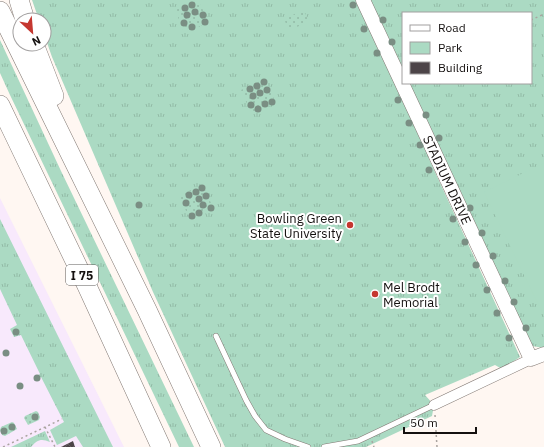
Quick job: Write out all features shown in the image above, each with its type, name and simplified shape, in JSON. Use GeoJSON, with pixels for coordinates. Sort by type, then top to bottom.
{"type":"FeatureCollection","features":[{"type":"Feature","properties":{"kind":"highway"},"geometry":{"type":"LineString","coordinates":[[19,0],[23,12]]}},
{"type":"Feature","properties":{"kind":"highway"},"geometry":{"type":"LineString","coordinates":[[0,12],[147,310],[211,447]]}},
{"type":"Feature","properties":{"kind":"highway"},"geometry":{"type":"LineString","coordinates":[[37,52],[69,132],[147,310]]}},
{"type":"Feature","properties":{"kind":"highway","name":"I 75"},"geometry":{"type":"LineString","coordinates":[[0,104],[87,286],[161,447]]}},
{"type":"Feature","properties":{"kind":"street","name":"STADIUM DRIVE"},"geometry":{"type":"LineString","coordinates":[[362,0],[402,81]]}},
{"type":"Feature","properties":{"kind":"street","name":"STADIUM DRIVE"},"geometry":{"type":"LineString","coordinates":[[404,84],[538,356],[434,405]]}},
{"type":"Feature","properties":{"kind":"lane"},"geometry":{"type":"LineString","coordinates":[[216,336],[254,416],[266,430],[285,440],[308,447]]}},
{"type":"Feature","properties":{"kind":"lane","name":"STADIUM DRIVE"},"geometry":{"type":"LineString","coordinates":[[324,447],[358,441],[434,405]]}},
{"type":"Feature","properties":{"kind":"path"},"geometry":{"type":"LineString","coordinates":[[532,20],[544,14]]}},
{"type":"Feature","properties":{"kind":"path"},"geometry":{"type":"LineString","coordinates":[[434,405],[436,447]]}},
{"type":"Feature","properties":{"kind":"path"},"geometry":{"type":"LineString","coordinates":[[3,447],[62,420]]}},
{"type":"Feature","properties":{"kind":"path"},"geometry":{"type":"LineString","coordinates":[[45,427],[55,447]]}},
{"type":"Feature","properties":{"kind":"shaded area"},"geometry":{"type":"Polygon","coordinates":[[[0,198],[124,447],[0,447],[0,198]]]}},
{"type":"Feature","properties":{"kind":"green space","name":"Bowling Green State University"},"geometry":{"type":"Polygon","coordinates":[[[32,0],[544,0],[544,348],[532,346],[403,88],[430,161],[520,357],[502,369],[495,365],[425,395],[434,405],[432,416],[366,447],[225,447],[153,292],[50,52],[52,52],[52,12],[36,12],[32,0]]]}},
{"type":"Feature","properties":{"kind":"green space"},"geometry":{"type":"Polygon","coordinates":[[[199,0],[208,23],[184,32],[175,10],[199,0]]]}},
{"type":"Feature","properties":{"kind":"green space"},"geometry":{"type":"Polygon","coordinates":[[[303,10],[309,21],[289,31],[284,19],[303,10]]]}},
{"type":"Feature","properties":{"kind":"green space"},"geometry":{"type":"Polygon","coordinates":[[[0,40],[61,171],[194,447],[179,447],[10,95],[0,73],[0,40]]]}},
{"type":"Feature","properties":{"kind":"green space"},"geometry":{"type":"Polygon","coordinates":[[[265,79],[276,103],[251,113],[241,90],[265,79]]]}},
{"type":"Feature","properties":{"kind":"green space"},"geometry":{"type":"Polygon","coordinates":[[[544,163],[544,316],[484,192],[544,163]]]}},
{"type":"Feature","properties":{"kind":"green space"},"geometry":{"type":"Polygon","coordinates":[[[203,185],[214,210],[190,220],[179,195],[203,185]]]}},
{"type":"Feature","properties":{"kind":"green space"},"geometry":{"type":"Polygon","coordinates":[[[0,219],[113,447],[83,447],[76,436],[57,445],[50,430],[64,422],[41,377],[34,380],[34,377],[40,374],[21,335],[14,337],[10,329],[17,325],[0,289],[0,219]]]}},
{"type":"Feature","properties":{"kind":"green space"},"geometry":{"type":"Polygon","coordinates":[[[36,411],[40,417],[39,420],[28,425],[24,418],[25,416],[36,411]]]}},
{"type":"Feature","properties":{"kind":"green space"},"geometry":{"type":"Polygon","coordinates":[[[12,422],[17,429],[5,436],[2,435],[0,430],[1,427],[12,422]]]}},
{"type":"Feature","properties":{"kind":"green space"},"geometry":{"type":"Polygon","coordinates":[[[45,431],[50,442],[42,440],[37,441],[31,447],[11,447],[45,431]]]}},
{"type":"Feature","properties":{"kind":"building"},"geometry":{"type":"Polygon","coordinates":[[[73,441],[75,447],[61,447],[73,441]]]}},
{"type":"Feature","properties":{"kind":"place","name":"Bowling Green State University"},"geometry":{"type":"Point","coordinates":[350,225]}},
{"type":"Feature","properties":{"kind":"place","name":"Mel Brodt Memorial"},"geometry":{"type":"Point","coordinates":[375,294]}}]}
